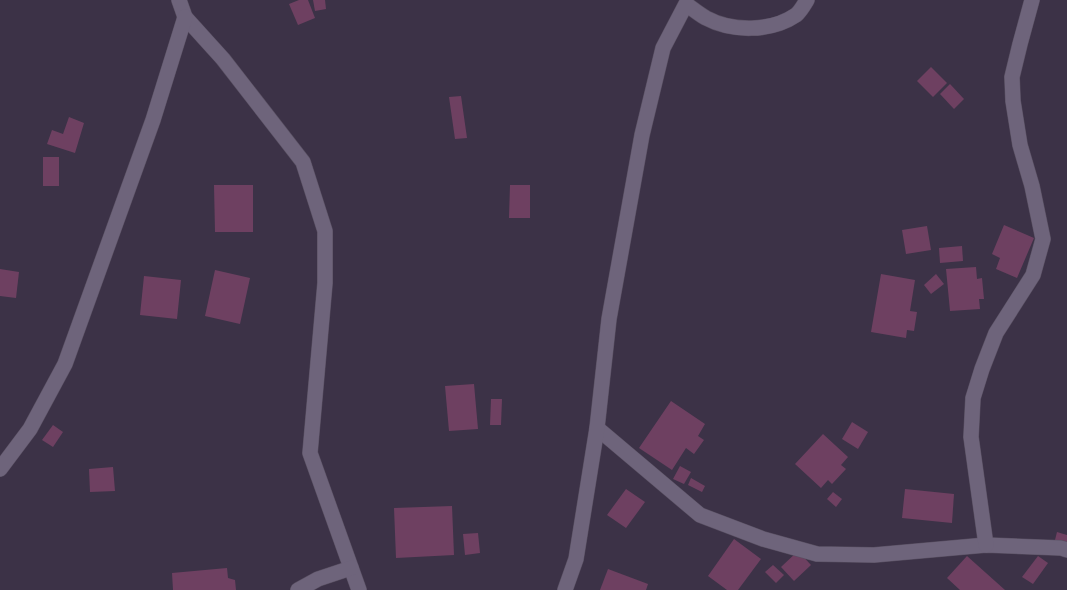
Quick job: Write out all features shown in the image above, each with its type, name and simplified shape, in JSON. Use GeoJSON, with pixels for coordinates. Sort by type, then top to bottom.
{"type":"FeatureCollection","features":[{"type":"Feature","properties":{"kind":"street"},"geometry":{"type":"LineString","coordinates":[[180,0],[185,16],[223,59],[303,162],[325,231],[325,283],[310,453],[359,590]]}},
{"type":"Feature","properties":{"kind":"street"},"geometry":{"type":"LineString","coordinates":[[565,590],[576,559],[597,428],[609,319],[642,134],[663,48],[686,4],[706,18],[729,26],[754,28],[777,24],[797,14],[808,0]]}},
{"type":"Feature","properties":{"kind":"street"},"geometry":{"type":"LineString","coordinates":[[986,545],[971,436],[974,398],[996,333],[1033,275],[1043,239],[1032,186],[1020,145],[1013,101],[1012,77],[1032,0]]}},
{"type":"Feature","properties":{"kind":"street"},"geometry":{"type":"LineString","coordinates":[[0,469],[30,429],[65,364],[153,120],[185,16]]}},
{"type":"Feature","properties":{"kind":"street"},"geometry":{"type":"LineString","coordinates":[[597,428],[700,514],[763,539],[817,554],[874,555],[986,545],[1061,548],[1067,550]]}},
{"type":"Feature","properties":{"kind":"street"},"geometry":{"type":"LineString","coordinates":[[298,590],[318,579],[351,568]]}},
{"type":"Feature","properties":{"kind":"building"},"geometry":{"type":"Polygon","coordinates":[[[299,0],[308,0],[315,18],[298,25],[289,4],[299,0]]]}},
{"type":"Feature","properties":{"kind":"building"},"geometry":{"type":"Polygon","coordinates":[[[313,0],[325,0],[326,9],[315,11],[313,0]]]}},
{"type":"Feature","properties":{"kind":"building"},"geometry":{"type":"Polygon","coordinates":[[[931,67],[947,83],[933,97],[917,81],[931,67]]]}},
{"type":"Feature","properties":{"kind":"building"},"geometry":{"type":"Polygon","coordinates":[[[950,84],[964,99],[954,109],[940,94],[950,84]]]}},
{"type":"Feature","properties":{"kind":"building"},"geometry":{"type":"Polygon","coordinates":[[[461,96],[467,138],[455,139],[449,97],[461,96]]]}},
{"type":"Feature","properties":{"kind":"building"},"geometry":{"type":"Polygon","coordinates":[[[69,117],[84,123],[75,153],[47,144],[52,130],[63,134],[69,117]]]}},
{"type":"Feature","properties":{"kind":"building"},"geometry":{"type":"Polygon","coordinates":[[[43,157],[59,157],[59,186],[43,186],[43,157]]]}},
{"type":"Feature","properties":{"kind":"building"},"geometry":{"type":"Polygon","coordinates":[[[214,185],[253,185],[253,232],[215,232],[214,185]]]}},
{"type":"Feature","properties":{"kind":"building"},"geometry":{"type":"Polygon","coordinates":[[[510,185],[530,185],[530,218],[509,218],[510,185]]]}},
{"type":"Feature","properties":{"kind":"building"},"geometry":{"type":"Polygon","coordinates":[[[1004,225],[1034,238],[1017,278],[996,269],[1000,258],[992,254],[1004,225]]]}},
{"type":"Feature","properties":{"kind":"building"},"geometry":{"type":"Polygon","coordinates":[[[927,226],[931,250],[906,254],[902,230],[927,226]]]}},
{"type":"Feature","properties":{"kind":"building"},"geometry":{"type":"Polygon","coordinates":[[[962,246],[963,261],[940,263],[939,248],[962,246]]]}},
{"type":"Feature","properties":{"kind":"building"},"geometry":{"type":"Polygon","coordinates":[[[976,267],[977,279],[982,278],[984,299],[979,299],[980,309],[950,311],[946,269],[976,267]]]}},
{"type":"Feature","properties":{"kind":"building"},"geometry":{"type":"Polygon","coordinates":[[[0,269],[19,272],[16,298],[0,296],[0,269]]]}},
{"type":"Feature","properties":{"kind":"building"},"geometry":{"type":"Polygon","coordinates":[[[215,270],[250,278],[240,324],[205,316],[215,270]]]}},
{"type":"Feature","properties":{"kind":"building"},"geometry":{"type":"Polygon","coordinates":[[[881,274],[915,280],[910,311],[917,312],[914,331],[907,330],[906,338],[871,332],[881,274]]]}},
{"type":"Feature","properties":{"kind":"building"},"geometry":{"type":"Polygon","coordinates":[[[936,274],[944,284],[931,294],[924,285],[936,274]]]}},
{"type":"Feature","properties":{"kind":"building"},"geometry":{"type":"Polygon","coordinates":[[[144,276],[181,280],[177,319],[140,315],[144,276]]]}},
{"type":"Feature","properties":{"kind":"building"},"geometry":{"type":"Polygon","coordinates":[[[474,384],[478,429],[449,431],[445,386],[474,384]]]}},
{"type":"Feature","properties":{"kind":"building"},"geometry":{"type":"Polygon","coordinates":[[[491,399],[502,399],[501,425],[490,425],[491,399]]]}},
{"type":"Feature","properties":{"kind":"building"},"geometry":{"type":"Polygon","coordinates":[[[671,401],[705,424],[698,436],[704,440],[694,454],[686,448],[672,470],[639,448],[671,401]]]}},
{"type":"Feature","properties":{"kind":"building"},"geometry":{"type":"Polygon","coordinates":[[[852,422],[868,432],[858,449],[842,439],[852,422]]]}},
{"type":"Feature","properties":{"kind":"building"},"geometry":{"type":"Polygon","coordinates":[[[53,425],[63,432],[53,447],[42,440],[53,425]]]}},
{"type":"Feature","properties":{"kind":"building"},"geometry":{"type":"Polygon","coordinates":[[[823,434],[848,457],[841,465],[846,469],[832,484],[828,480],[821,488],[795,464],[823,434]]]}},
{"type":"Feature","properties":{"kind":"building"},"geometry":{"type":"Polygon","coordinates":[[[680,466],[691,472],[684,484],[673,479],[680,466]]]}},
{"type":"Feature","properties":{"kind":"building"},"geometry":{"type":"Polygon","coordinates":[[[113,467],[115,491],[90,492],[89,469],[113,467]]]}},
{"type":"Feature","properties":{"kind":"building"},"geometry":{"type":"Polygon","coordinates":[[[691,478],[705,486],[702,492],[688,485],[691,478]]]}},
{"type":"Feature","properties":{"kind":"building"},"geometry":{"type":"Polygon","coordinates":[[[626,489],[645,502],[626,528],[607,515],[626,489]]]}},
{"type":"Feature","properties":{"kind":"building"},"geometry":{"type":"Polygon","coordinates":[[[905,489],[954,494],[952,523],[902,518],[905,489]]]}},
{"type":"Feature","properties":{"kind":"building"},"geometry":{"type":"Polygon","coordinates":[[[833,492],[842,499],[836,507],[827,499],[833,492]]]}},
{"type":"Feature","properties":{"kind":"building"},"geometry":{"type":"Polygon","coordinates":[[[452,506],[454,555],[396,558],[394,508],[452,506]]]}},
{"type":"Feature","properties":{"kind":"building"},"geometry":{"type":"Polygon","coordinates":[[[1057,532],[1067,535],[1067,543],[1055,540],[1057,532]]]}},
{"type":"Feature","properties":{"kind":"building"},"geometry":{"type":"Polygon","coordinates":[[[478,533],[480,553],[465,555],[463,534],[478,533]]]}},
{"type":"Feature","properties":{"kind":"building"},"geometry":{"type":"Polygon","coordinates":[[[734,539],[761,559],[738,590],[727,590],[708,576],[734,539]]]}},
{"type":"Feature","properties":{"kind":"building"},"geometry":{"type":"Polygon","coordinates":[[[798,551],[811,565],[794,581],[781,567],[798,551]]]}},
{"type":"Feature","properties":{"kind":"building"},"geometry":{"type":"Polygon","coordinates":[[[967,556],[1005,590],[960,590],[947,578],[967,556]]]}},
{"type":"Feature","properties":{"kind":"building"},"geometry":{"type":"Polygon","coordinates":[[[1038,556],[1048,563],[1033,584],[1022,577],[1038,556]]]}},
{"type":"Feature","properties":{"kind":"building"},"geometry":{"type":"Polygon","coordinates":[[[773,565],[784,575],[776,583],[765,572],[773,565]]]}},
{"type":"Feature","properties":{"kind":"building"},"geometry":{"type":"Polygon","coordinates":[[[227,568],[228,578],[235,580],[236,590],[173,590],[172,573],[227,568]]]}},
{"type":"Feature","properties":{"kind":"building"},"geometry":{"type":"Polygon","coordinates":[[[608,569],[648,584],[646,590],[600,590],[608,569]]]}}]}
